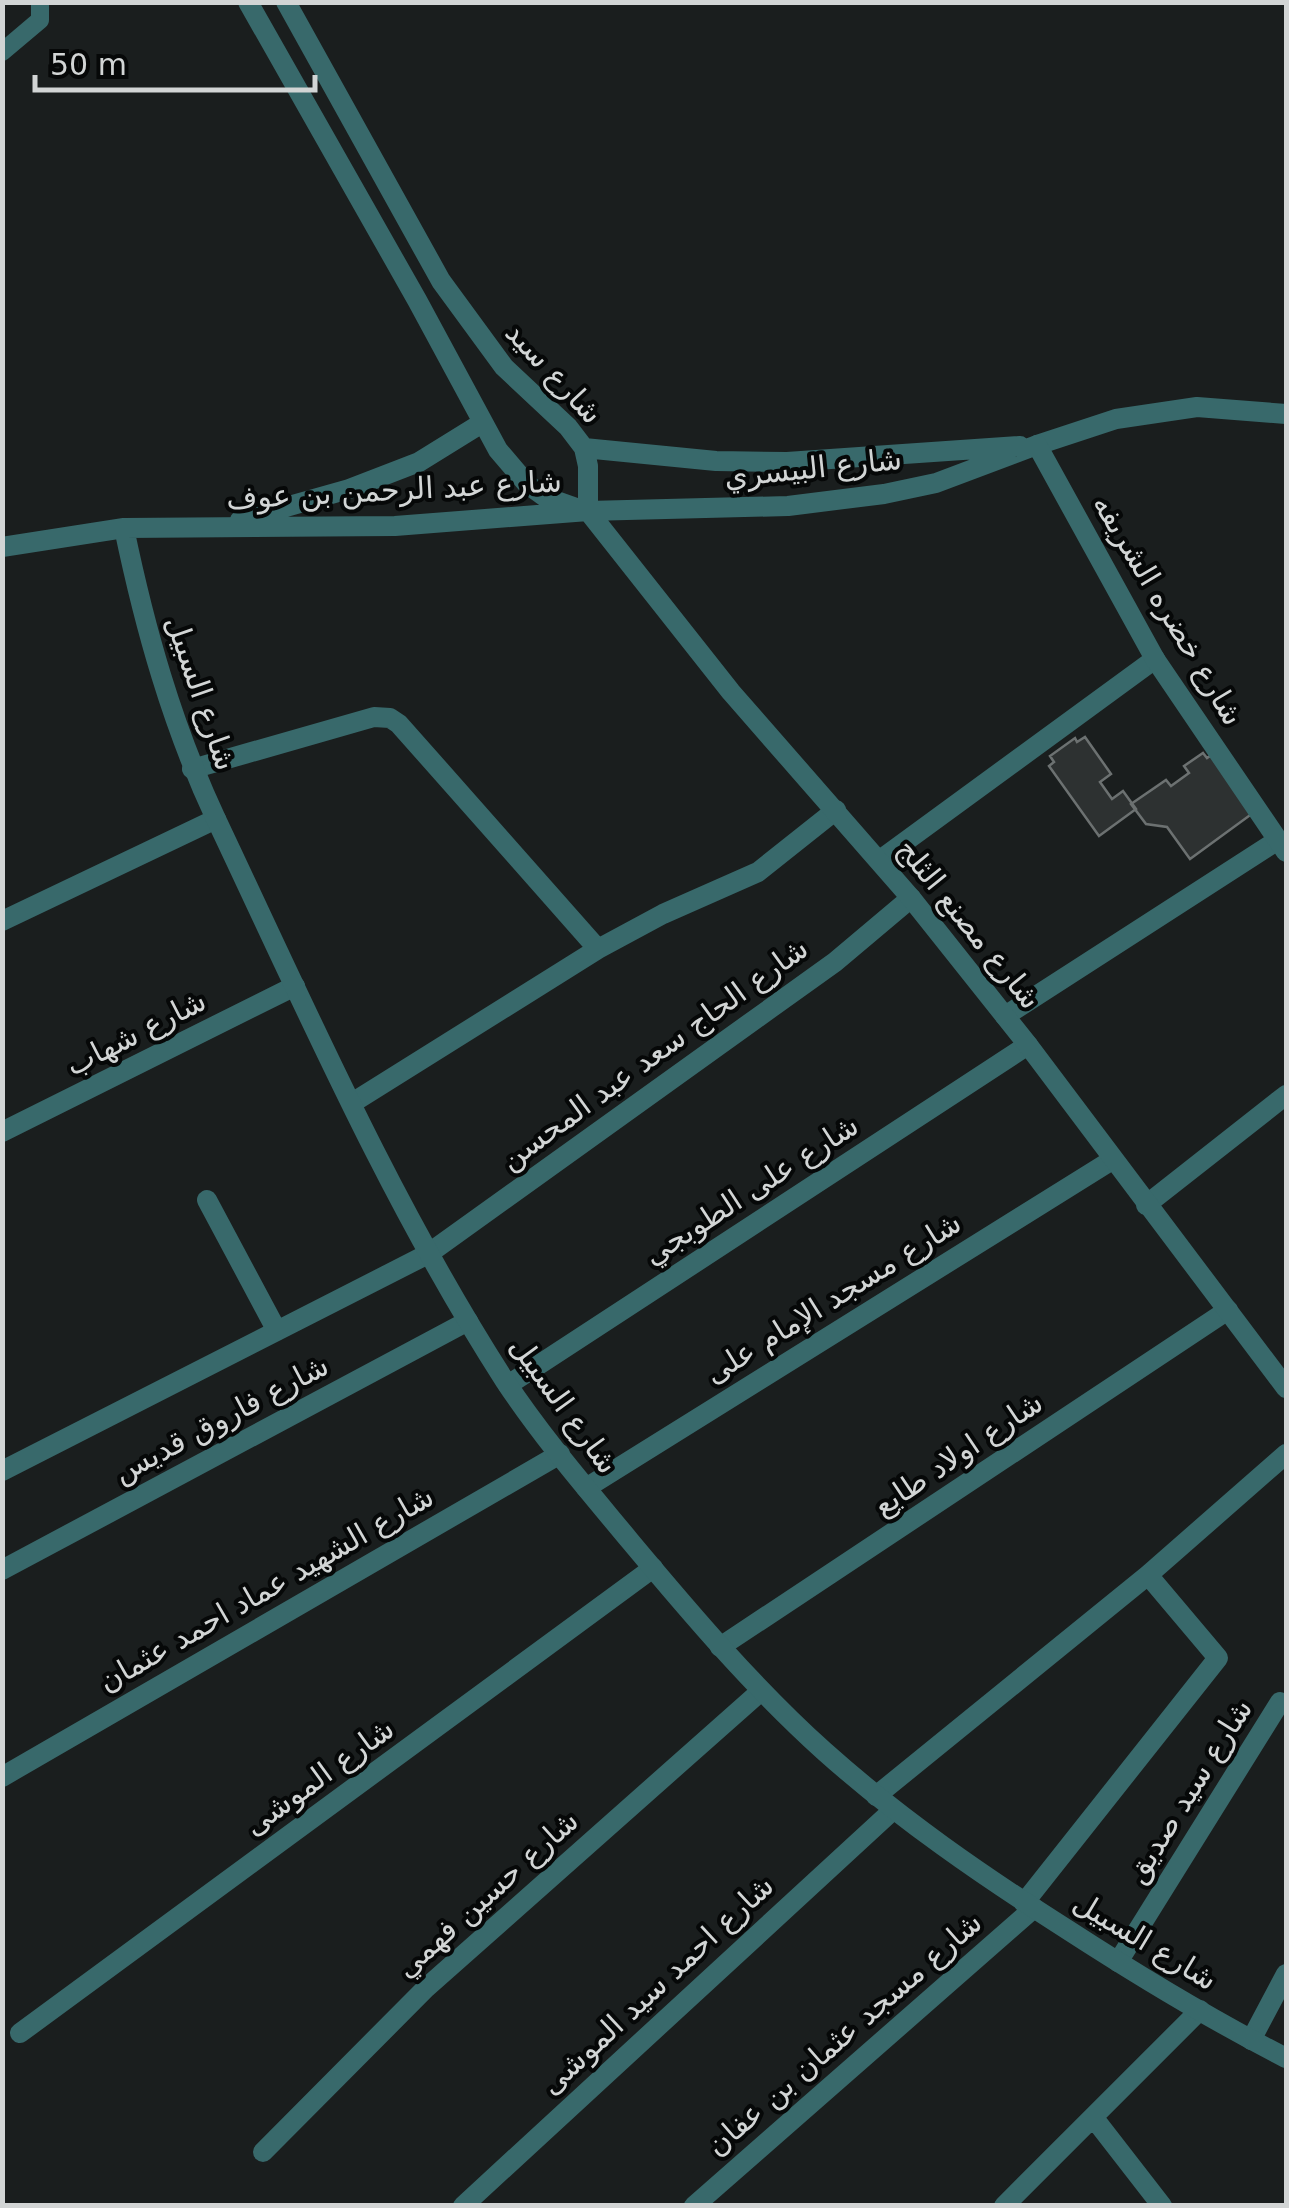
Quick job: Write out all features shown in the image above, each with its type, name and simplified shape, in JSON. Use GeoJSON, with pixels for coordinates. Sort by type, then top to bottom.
{"type":"FeatureCollection","features":[{"type":"Feature","properties":{"kind":"street"},"geometry":{"type":"LineString","coordinates":[[248,2],[511,469],[527,484],[565,506],[588,510]]}},
{"type":"Feature","properties":{"kind":"street","name":"شارع سيد"},"geometry":{"type":"LineString","coordinates":[[286,2],[440,281],[504,367],[568,426],[584,448],[588,510]]}},
{"type":"Feature","properties":{"kind":"street","name":"شارع البيسري"},"geometry":{"type":"LineString","coordinates":[[588,510],[788,506],[884,494],[936,483],[1116,419],[1197,407],[1286,414]]}},
{"type":"Feature","properties":{"kind":"street","name":"شارع عبد الرحمن بن عوف"},"geometry":{"type":"LineString","coordinates":[[204,528],[331,494],[420,462],[482,423]]}},
{"type":"Feature","properties":{"kind":"street","name":"شارع البيسري"},"geometry":{"type":"LineString","coordinates":[[584,448],[716,461],[787,462],[1037,445]]}},
{"type":"Feature","properties":{"kind":"street","name":"شارع خضره الشريفه"},"geometry":{"type":"LineString","coordinates":[[1037,445],[1155,659],[1282,846]]}},
{"type":"Feature","properties":{"kind":"street","name":"شارع عبد الرحمن بن عوف"},"geometry":{"type":"LineString","coordinates":[[2,547],[124,528],[396,526],[588,510]]}},
{"type":"Feature","properties":{"kind":"street","name":"شارع مصنع الثلج"},"geometry":{"type":"LineString","coordinates":[[588,510],[731,692],[880,860],[1028,1045],[1286,1388]]}},
{"type":"Feature","properties":{"kind":"street","name":"شارع السبيل"},"geometry":{"type":"LineString","coordinates":[[124,528],[159,675],[192,769],[428,1254],[508,1385],[560,1454],[720,1647],[761,1691],[876,1796],[948,1852],[1029,1906],[1286,2058]]}},
{"type":"Feature","properties":{"kind":"street"},"geometry":{"type":"LineString","coordinates":[[880,860],[1155,659]]}},
{"type":"Feature","properties":{"kind":"street"},"geometry":{"type":"LineString","coordinates":[[192,769],[374,717],[390,718],[400,724],[598,949]]}},
{"type":"Feature","properties":{"kind":"street"},"geometry":{"type":"LineString","coordinates":[[352,1103],[598,949],[758,872],[836,810]]}},
{"type":"Feature","properties":{"kind":"street"},"geometry":{"type":"LineString","coordinates":[[2,921],[216,819]]}},
{"type":"Feature","properties":{"kind":"street"},"geometry":{"type":"LineString","coordinates":[[1004,1016],[1282,846]]}},
{"type":"Feature","properties":{"kind":"street","name":"شارع الحاج سعد عبد المحسن"},"geometry":{"type":"LineString","coordinates":[[2,1471],[428,1254],[861,942],[911,898]]}},
{"type":"Feature","properties":{"kind":"street","name":"شارع شهاب"},"geometry":{"type":"LineString","coordinates":[[2,1132],[295,986]]}},
{"type":"Feature","properties":{"kind":"street","name":"شارع على الطوبجي"},"geometry":{"type":"LineString","coordinates":[[508,1385],[1028,1045]]}},
{"type":"Feature","properties":{"kind":"street"},"geometry":{"type":"LineString","coordinates":[[1146,1205],[1286,1095]]}},
{"type":"Feature","properties":{"kind":"street","name":"شارع مسجد الإمام على"},"geometry":{"type":"LineString","coordinates":[[586,1488],[1112,1160]]}},
{"type":"Feature","properties":{"kind":"street"},"geometry":{"type":"LineString","coordinates":[[207,1200],[278,1331]]}},
{"type":"Feature","properties":{"kind":"street","name":"شارع اولاد طايع"},"geometry":{"type":"LineString","coordinates":[[720,1647],[1228,1310]]}},
{"type":"Feature","properties":{"kind":"street","name":"شارع فاروق قديس"},"geometry":{"type":"LineString","coordinates":[[2,1570],[468,1321]]}},
{"type":"Feature","properties":{"kind":"street","name":"شارع الشهيد عماد احمد عثمان"},"geometry":{"type":"LineString","coordinates":[[2,1776],[560,1454]]}},
{"type":"Feature","properties":{"kind":"street"},"geometry":{"type":"LineString","coordinates":[[876,1796],[1148,1574],[1286,1454]]}},
{"type":"Feature","properties":{"kind":"street","name":"شارع الموشى"},"geometry":{"type":"LineString","coordinates":[[20,2033],[653,1568]]}},
{"type":"Feature","properties":{"kind":"street","name":"شارع مسجد عثمان بن عفان"},"geometry":{"type":"LineString","coordinates":[[694,2206],[1029,1906],[1218,1658],[1148,1574]]}},
{"type":"Feature","properties":{"kind":"street","name":"شارع حسين فهمي"},"geometry":{"type":"LineString","coordinates":[[263,2152],[426,1988],[761,1691]]}},
{"type":"Feature","properties":{"kind":"street","name":"شارع سيد صديق"},"geometry":{"type":"LineString","coordinates":[[1118,1962],[1280,1702]]}},
{"type":"Feature","properties":{"kind":"street","name":"شارع احمد سيد الموشى"},"geometry":{"type":"LineString","coordinates":[[462,2206],[893,1810]]}},
{"type":"Feature","properties":{"kind":"street"},"geometry":{"type":"LineString","coordinates":[[1250,2040],[1286,1974]]}},
{"type":"Feature","properties":{"kind":"street"},"geometry":{"type":"LineString","coordinates":[[1004,2206],[1200,2010]]}},
{"type":"Feature","properties":{"kind":"street"},"geometry":{"type":"LineString","coordinates":[[1093,2117],[1162,2206]]}},
{"type":"Feature","properties":{"kind":"lane"},"geometry":{"type":"LineString","coordinates":[[2,52],[40,20],[40,2]]}},
{"type":"Feature","properties":{"kind":"building"},"geometry":{"type":"Polygon","coordinates":[[[1085,737],[1111,774],[1100,782],[1112,799],[1123,791],[1136,809],[1099,836],[1049,766],[1054,762],[1050,756],[1075,738],[1077,742],[1085,737]]]}},
{"type":"Feature","properties":{"kind":"building"},"geometry":{"type":"Polygon","coordinates":[[[1203,753],[1207,758],[1213,754],[1253,813],[1190,859],[1167,827],[1146,824],[1131,804],[1166,780],[1171,786],[1189,773],[1184,766],[1203,753]]]}}]}
